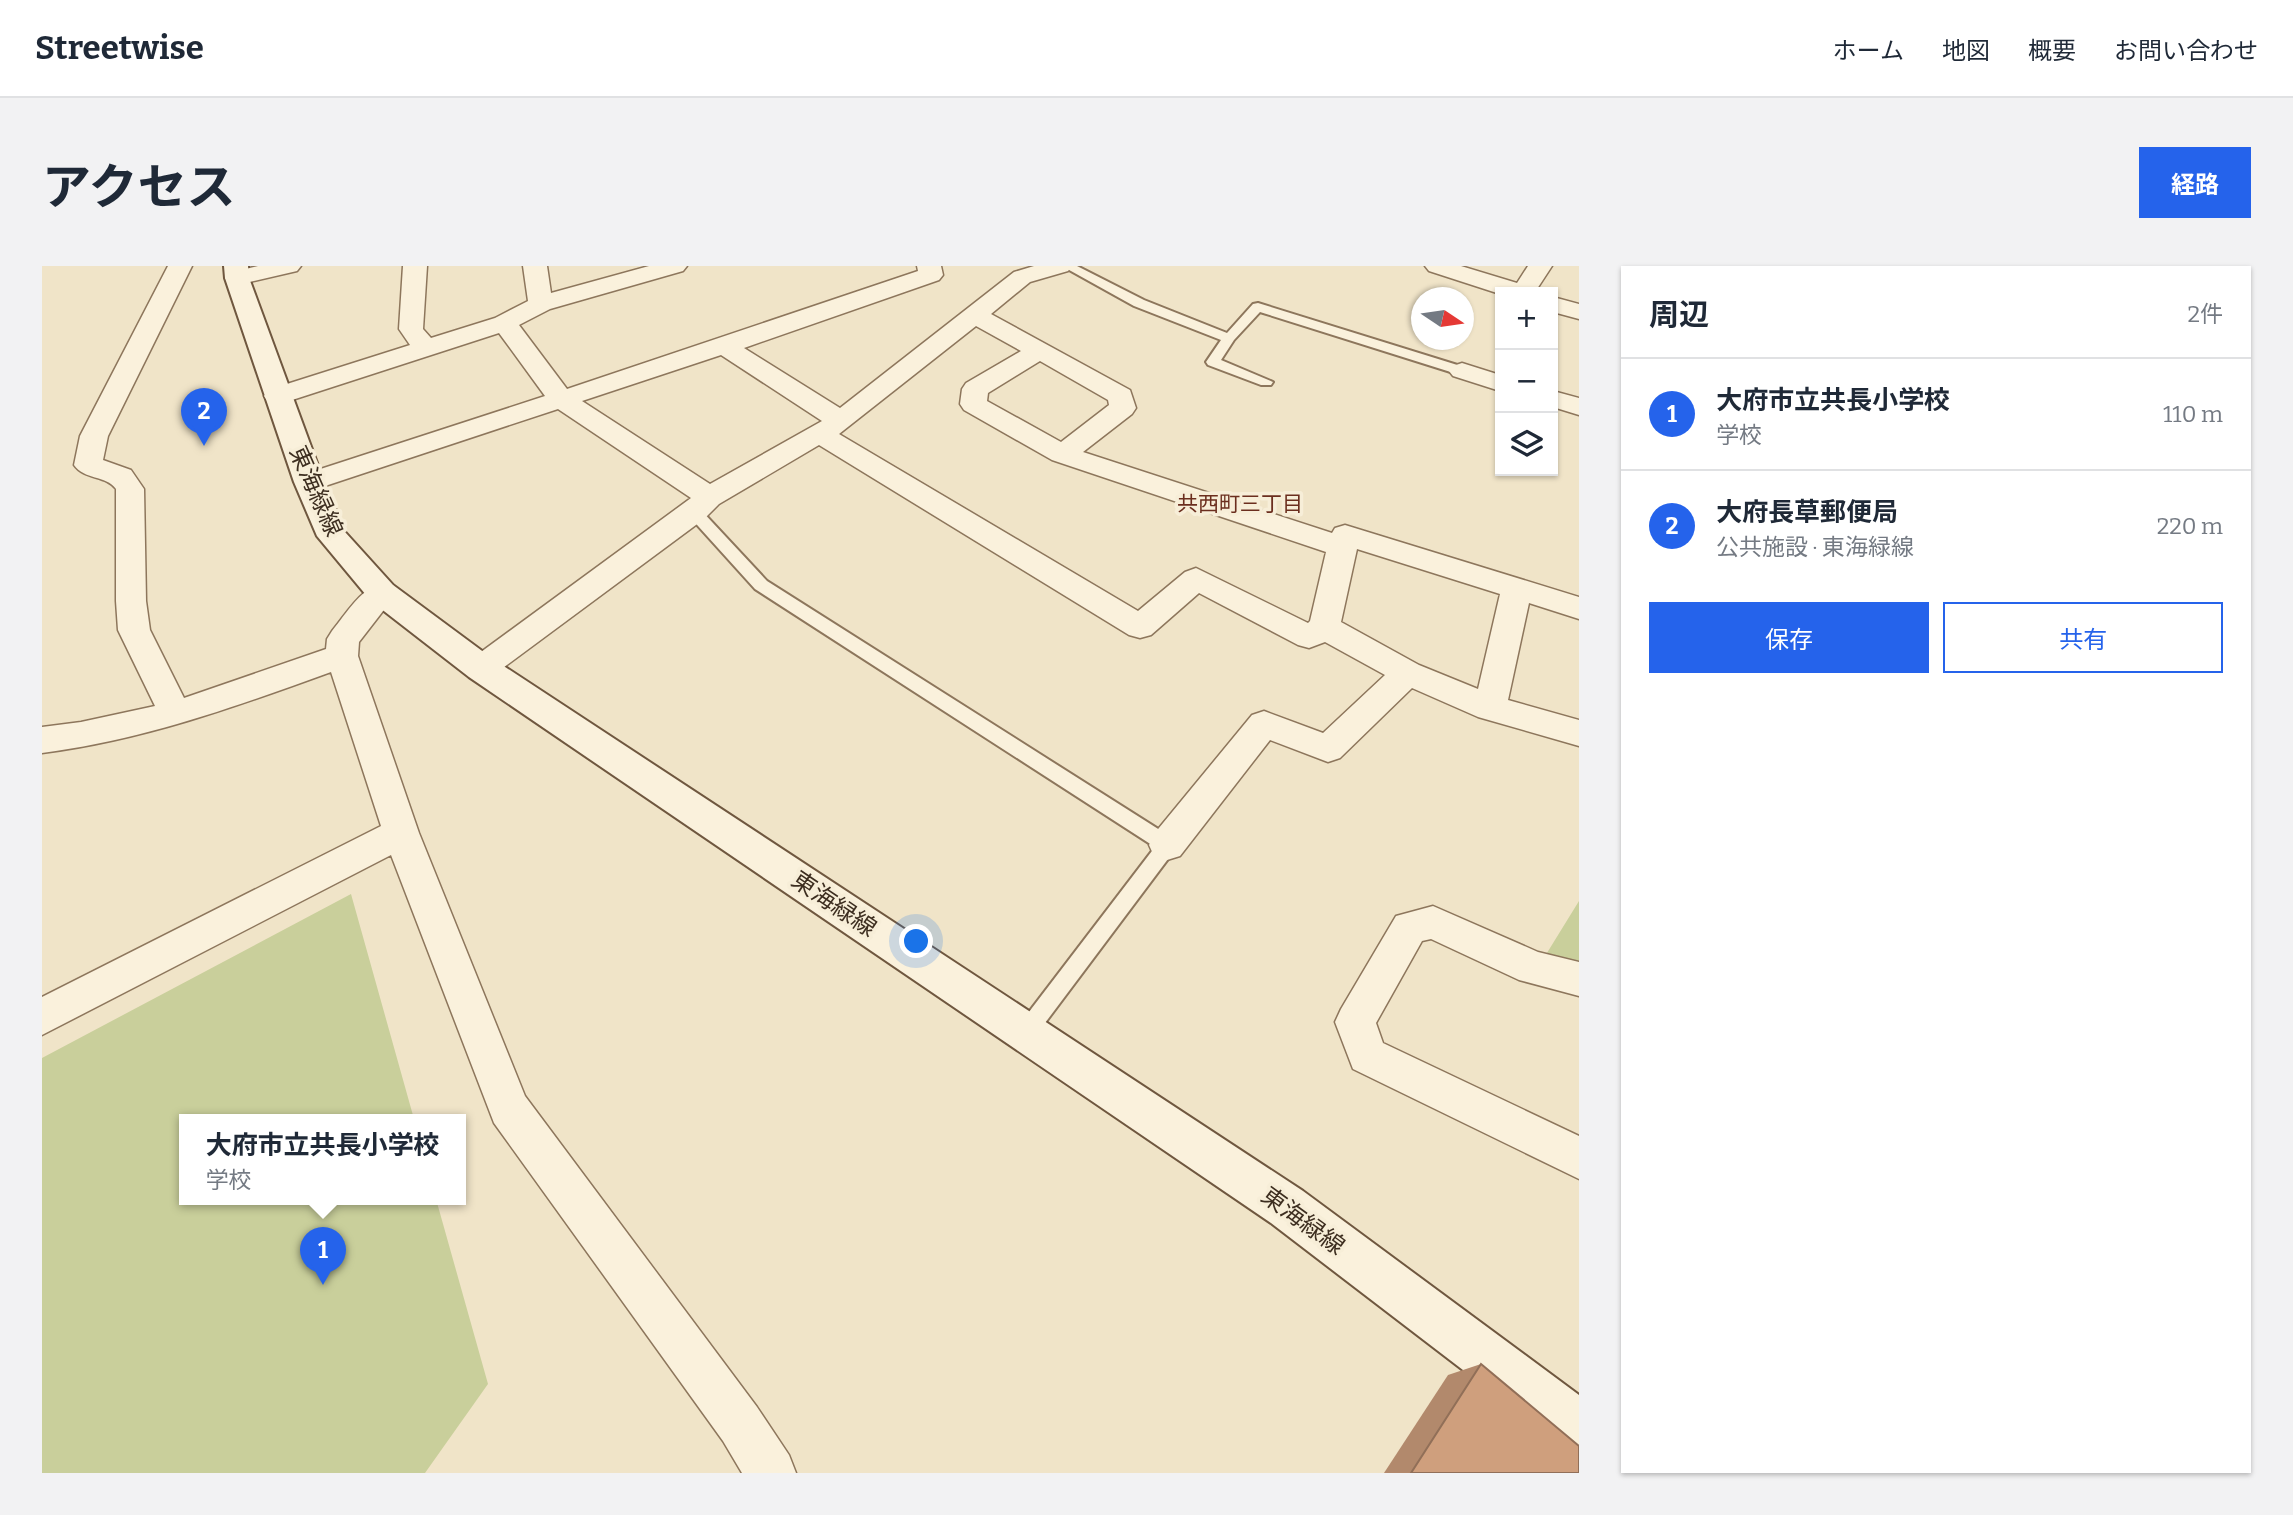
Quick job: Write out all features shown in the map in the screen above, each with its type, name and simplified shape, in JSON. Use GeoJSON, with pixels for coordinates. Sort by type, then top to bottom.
{"type":"FeatureCollection","features":[{"type":"Feature","properties":{"kind":"main road","name":"東海緑線"},"geometry":{"type":"LineString","coordinates":[[237,272],[277,396],[332,536],[382,593],[481,668],[1287,1207],[1579,1427]]}},
{"type":"Feature","properties":{"kind":"street"},"geometry":{"type":"LineString","coordinates":[[174,714],[134,630],[131,601],[130,489],[121,475],[88,465],[94,436],[180,266]]}},
{"type":"Feature","properties":{"kind":"street"},"geometry":{"type":"LineString","coordinates":[[237,272],[289,266]]}},
{"type":"Feature","properties":{"kind":"street"},"geometry":{"type":"LineString","coordinates":[[415,266],[411,329],[426,349]]}},
{"type":"Feature","properties":{"kind":"street"},"geometry":{"type":"LineString","coordinates":[[535,266],[541,304]]}},
{"type":"Feature","properties":{"kind":"street"},"geometry":{"type":"LineString","coordinates":[[309,482],[931,275],[929,266]]}},
{"type":"Feature","properties":{"kind":"street"},"geometry":{"type":"LineString","coordinates":[[481,668],[701,504],[830,427],[1023,272],[1060,266]]}},
{"type":"Feature","properties":{"kind":"street"},"geometry":{"type":"LineString","coordinates":[[1437,266],[1505,287]]}},
{"type":"Feature","properties":{"kind":"street"},"geometry":{"type":"LineString","coordinates":[[1525,287],[1540,266]]}},
{"type":"Feature","properties":{"kind":"street"},"geometry":{"type":"LineString","coordinates":[[277,396],[504,323],[541,304],[662,268]]}},
{"type":"Feature","properties":{"kind":"street"},"geometry":{"type":"LineString","coordinates":[[1558,306],[1579,312]]}},
{"type":"Feature","properties":{"kind":"street"},"geometry":{"type":"LineString","coordinates":[[973,314],[1121,397],[1123,408],[1062,454]]}},
{"type":"Feature","properties":{"kind":"street"},"geometry":{"type":"LineString","coordinates":[[504,323],[561,399],[701,504]]}},
{"type":"Feature","properties":{"kind":"street"},"geometry":{"type":"LineString","coordinates":[[724,346],[830,427],[1140,628],[1196,579],[1308,637],[1324,627],[1345,535],[1579,608]]}},
{"type":"Feature","properties":{"kind":"street"},"geometry":{"type":"LineString","coordinates":[[1039,351],[975,389],[973,404],[1062,454],[1342,547]]}},
{"type":"Feature","properties":{"kind":"street"},"geometry":{"type":"LineString","coordinates":[[1462,371],[1495,381]]}},
{"type":"Feature","properties":{"kind":"street"},"geometry":{"type":"LineString","coordinates":[[1558,401],[1579,407]]}},
{"type":"Feature","properties":{"kind":"street"},"geometry":{"type":"LineString","coordinates":[[1490,708],[1517,589]]}},
{"type":"Feature","properties":{"kind":"street"},"geometry":{"type":"LineString","coordinates":[[382,593],[342,639],[342,656],[401,833],[509,1109],[740,1424],[771,1473]]}},
{"type":"Feature","properties":{"kind":"street"},"geometry":{"type":"LineString","coordinates":[[1324,627],[1408,673],[1490,708],[1579,733]]}},
{"type":"Feature","properties":{"kind":"street"},"geometry":{"type":"LineString","coordinates":[[42,740],[83,736],[174,714],[342,656]]}},
{"type":"Feature","properties":{"kind":"street"},"geometry":{"type":"LineString","coordinates":[[1167,845],[1264,724],[1328,749],[1408,673]]}},
{"type":"Feature","properties":{"kind":"street"},"geometry":{"type":"LineString","coordinates":[[42,1017],[401,833]]}},
{"type":"Feature","properties":{"kind":"street"},"geometry":{"type":"LineString","coordinates":[[1579,979],[1533,968],[1433,922],[1409,928],[1355,1023],[1367,1056],[1579,1158]]}},
{"type":"Feature","properties":{"kind":"lane"},"geometry":{"type":"LineString","coordinates":[[1068,266],[1139,303],[1229,338]]}},
{"type":"Feature","properties":{"kind":"lane"},"geometry":{"type":"LineString","coordinates":[[1266,382],[1213,362],[1229,338],[1258,307],[1462,371]]}},
{"type":"Feature","properties":{"kind":"lane"},"geometry":{"type":"LineString","coordinates":[[701,504],[761,585],[1167,845],[1026,1032]]}},
{"type":"Feature","properties":{"kind":"green space"},"geometry":{"type":"Polygon","coordinates":[[[351,894],[413,1114],[179,1114],[179,1205],[438,1205],[488,1384],[425,1473],[42,1473],[42,1058],[351,894]]]}},
{"type":"Feature","properties":{"kind":"green space"},"geometry":{"type":"Polygon","coordinates":[[[1579,901],[1579,977],[1542,961],[1579,901]]]}},
{"type":"Feature","properties":{"kind":"building"},"geometry":{"type":"Polygon","coordinates":[[[1481,1364],[1579,1446],[1579,1473],[1411,1473],[1481,1364]]]}},
{"type":"Feature","properties":{"kind":"place","name":"大府長草郵便局"},"geometry":{"type":"Point","coordinates":[204,446]}},
{"type":"Feature","properties":{"kind":"place","name":"大府市立共長小学校"},"geometry":{"type":"Point","coordinates":[323,1285]}},
{"type":"Feature","properties":{"kind":"district","name":"共西町三丁目"},"geometry":{"type":"Point","coordinates":[1240,504]}}]}
